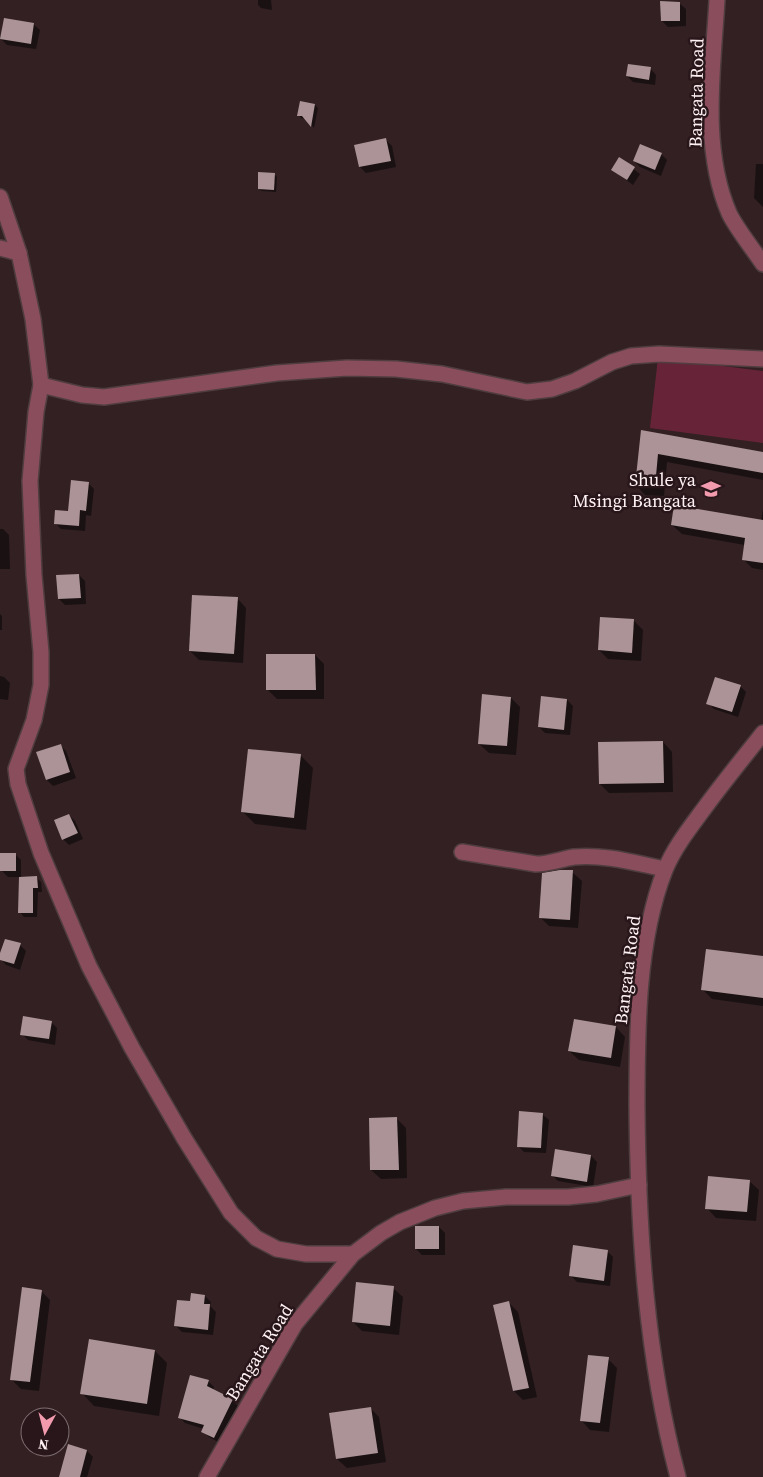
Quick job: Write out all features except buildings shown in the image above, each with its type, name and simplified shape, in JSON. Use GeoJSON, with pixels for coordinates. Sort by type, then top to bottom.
{"type":"FeatureCollection","features":[{"type":"Feature","properties":{"kind":"street","name":"Bangata Road"},"geometry":{"type":"LineString","coordinates":[[717,0],[711,130],[715,170],[729,214],[763,264]]}},
{"type":"Feature","properties":{"kind":"street"},"geometry":{"type":"LineString","coordinates":[[0,197],[20,253],[33,319],[41,386],[32,442],[30,480],[34,575],[41,652],[41,685],[34,720],[18,763],[16,777],[41,853],[71,927],[110,1007],[184,1138],[231,1213],[256,1238],[277,1249],[306,1254],[352,1254]]}},
{"type":"Feature","properties":{"kind":"street"},"geometry":{"type":"LineString","coordinates":[[0,248],[20,253]]}},
{"type":"Feature","properties":{"kind":"street"},"geometry":{"type":"LineString","coordinates":[[41,386],[82,395],[104,397],[277,373],[348,368],[396,369],[442,374],[527,392],[552,389],[575,381],[612,362],[631,356],[659,354],[763,359]]}},
{"type":"Feature","properties":{"kind":"street","name":"Bangata Road"},"geometry":{"type":"LineString","coordinates":[[678,1477],[656,1379],[643,1261],[638,1186],[637,1042],[644,955],[665,869],[684,836],[763,733]]}},
{"type":"Feature","properties":{"kind":"street"},"geometry":{"type":"LineString","coordinates":[[462,852],[536,864],[546,864],[573,857],[599,857],[665,869]]}},
{"type":"Feature","properties":{"kind":"street","name":"Bangata Road"},"geometry":{"type":"LineString","coordinates":[[207,1477],[295,1324],[352,1254],[381,1233],[400,1222],[435,1208],[462,1201],[506,1196],[568,1197],[597,1194],[638,1186]]}},
{"type":"Feature","properties":{"kind":"shaded area"},"geometry":{"type":"Polygon","coordinates":[[[658,358],[763,371],[763,443],[650,428],[658,358]]]}},
{"type":"Feature","properties":{"kind":"place","name":"Shule ya Msingi Bangata"},"geometry":{"type":"Point","coordinates":[711,489]}}]}
